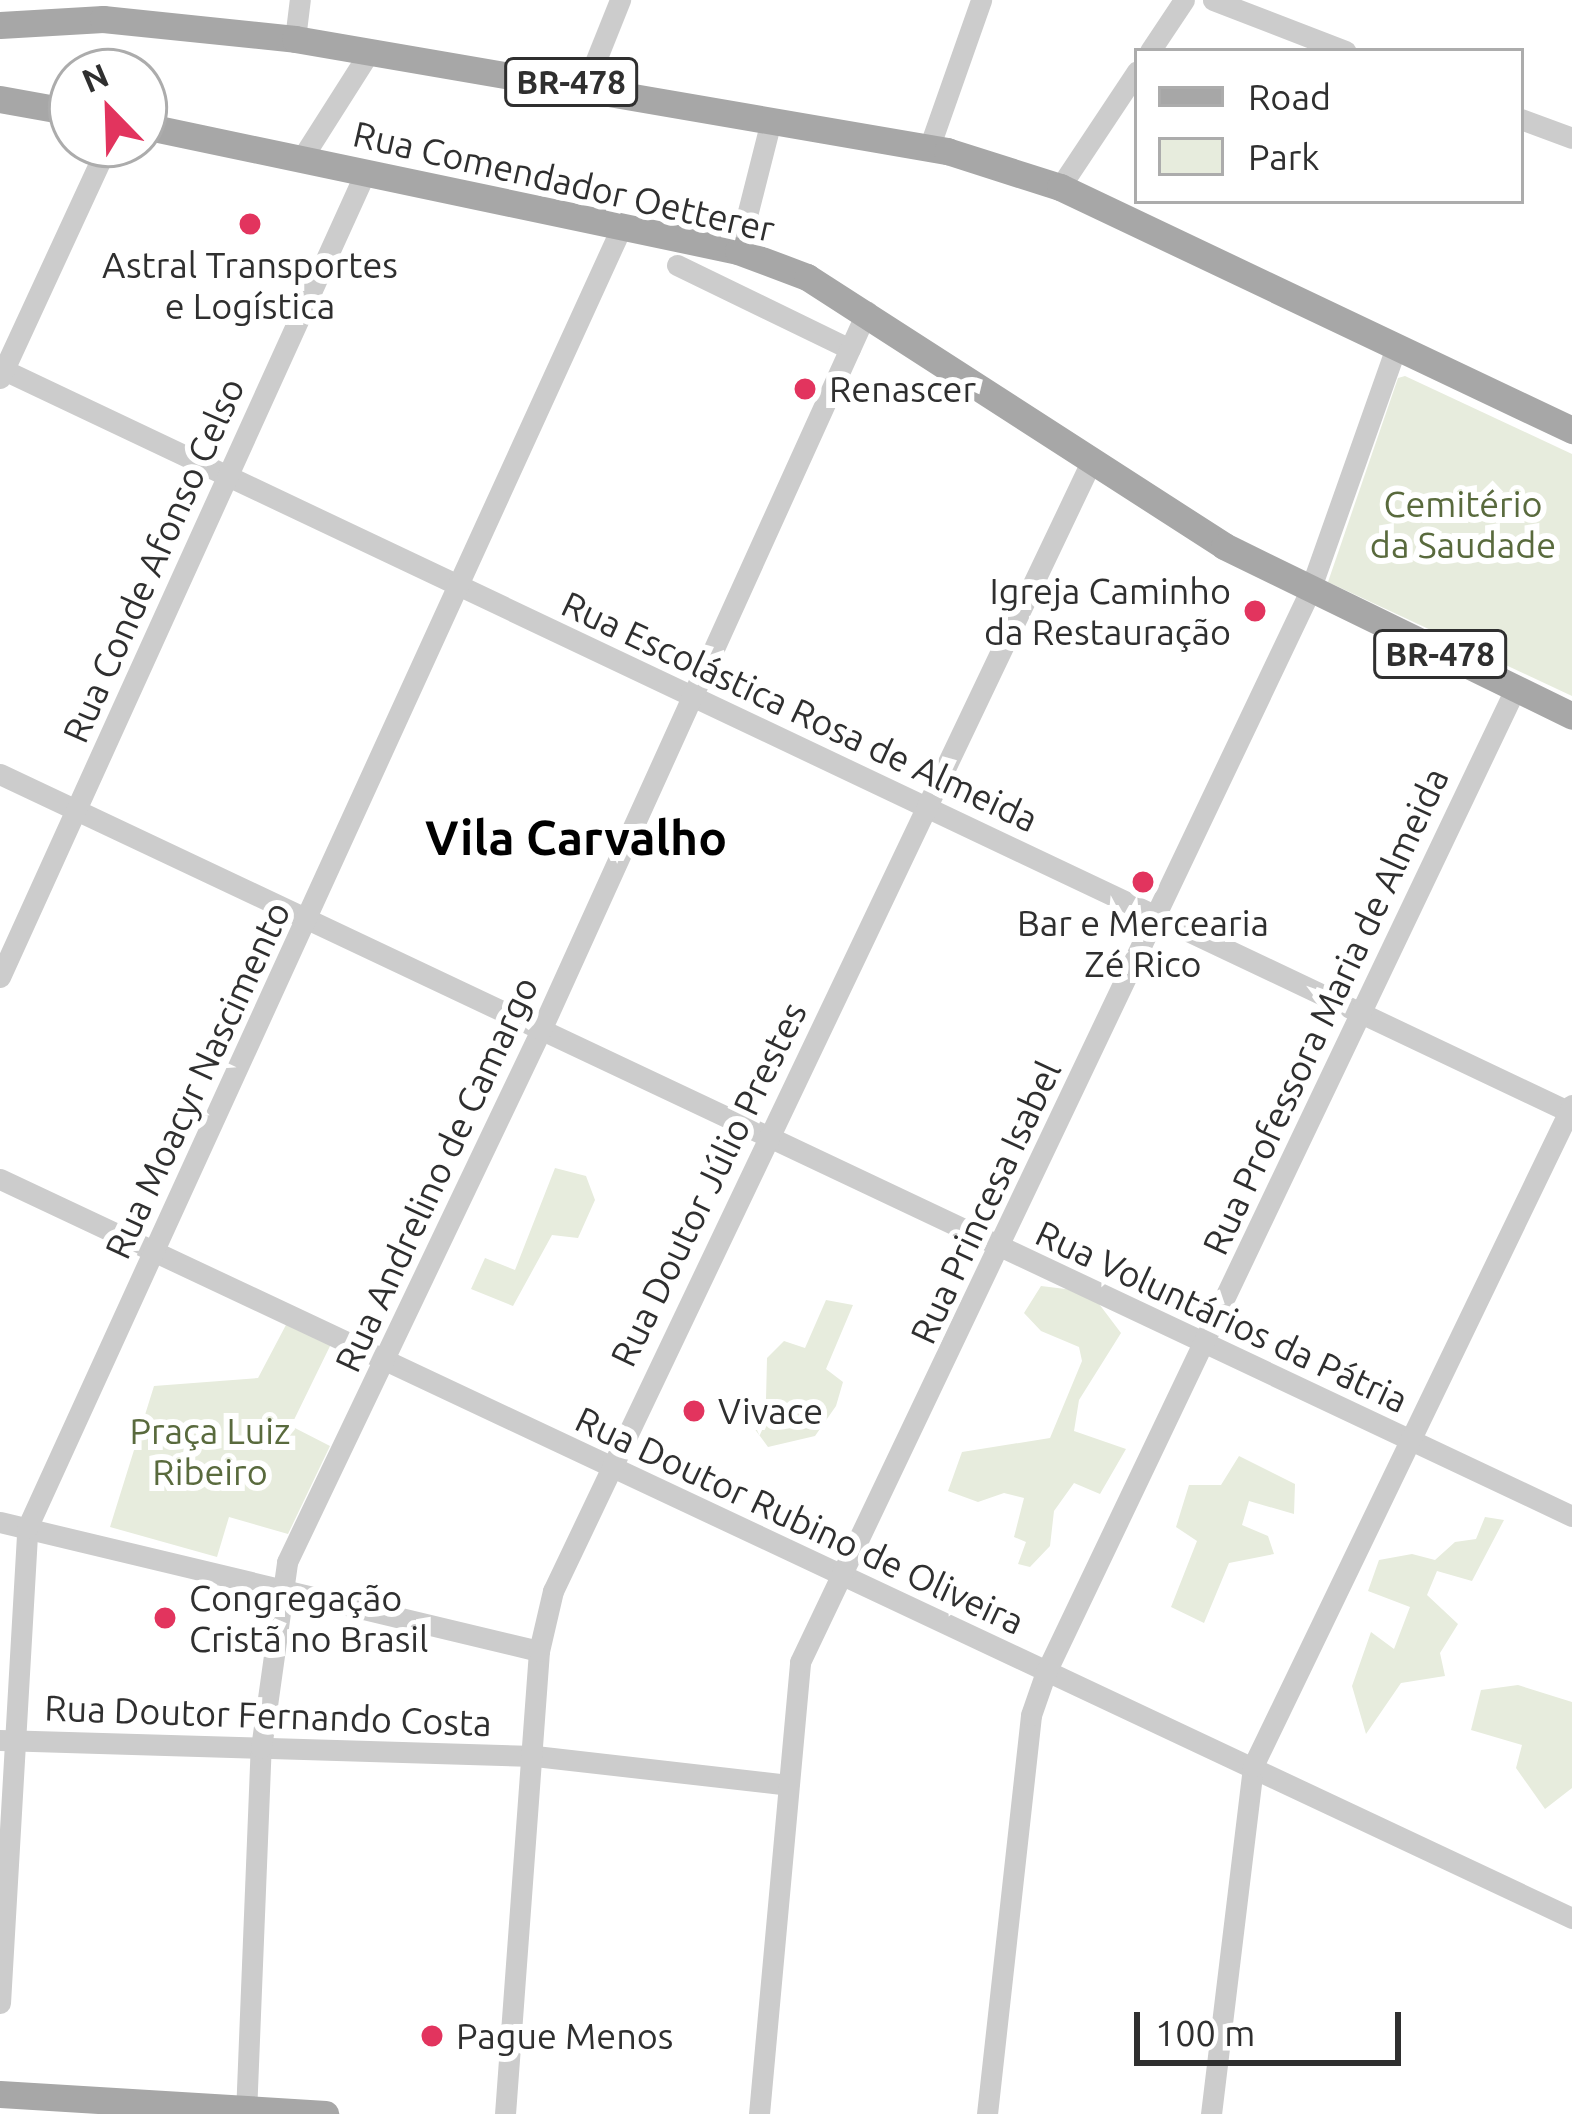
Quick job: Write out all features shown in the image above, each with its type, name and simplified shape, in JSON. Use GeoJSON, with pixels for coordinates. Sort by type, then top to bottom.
{"type":"FeatureCollection","features":[{"type":"Feature","properties":{"kind":"main road","name":"BR-478"},"geometry":{"type":"LineString","coordinates":[[0,25],[104,9],[586,85],[929,148],[1060,187],[1572,430]]}},
{"type":"Feature","properties":{"kind":"main road"},"geometry":{"type":"LineString","coordinates":[[0,99],[48,108]]}},
{"type":"Feature","properties":{"kind":"main road","name":"Rua Comendador Oetterer"},"geometry":{"type":"LineString","coordinates":[[168,131],[738,251],[866,311],[1090,464],[1309,592],[1572,716]]}},
{"type":"Feature","properties":{"kind":"main road"},"geometry":{"type":"LineString","coordinates":[[0,2094],[325,2114]]}},
{"type":"Feature","properties":{"kind":"street"},"geometry":{"type":"LineString","coordinates":[[295,39],[300,0]]}},
{"type":"Feature","properties":{"kind":"street"},"geometry":{"type":"LineString","coordinates":[[586,85],[620,0]]}},
{"type":"Feature","properties":{"kind":"street"},"geometry":{"type":"LineString","coordinates":[[929,148],[981,0]]}},
{"type":"Feature","properties":{"kind":"street"},"geometry":{"type":"LineString","coordinates":[[1152,48],[1184,0]]}},
{"type":"Feature","properties":{"kind":"street"},"geometry":{"type":"LineString","coordinates":[[1213,0],[1338,48]]}},
{"type":"Feature","properties":{"kind":"street"},"geometry":{"type":"LineString","coordinates":[[302,158],[370,51]]}},
{"type":"Feature","properties":{"kind":"street"},"geometry":{"type":"LineString","coordinates":[[1060,187],[1134,76]]}},
{"type":"Feature","properties":{"kind":"street"},"geometry":{"type":"LineString","coordinates":[[1524,119],[1572,138]]}},
{"type":"Feature","properties":{"kind":"street"},"geometry":{"type":"LineString","coordinates":[[738,251],[771,121]]}},
{"type":"Feature","properties":{"kind":"street"},"geometry":{"type":"LineString","coordinates":[[1,372],[97,168]]}},
{"type":"Feature","properties":{"kind":"street","name":"Rua Conde Afonso Celso"},"geometry":{"type":"LineString","coordinates":[[0,977],[366,171]]}},
{"type":"Feature","properties":{"kind":"street","name":"Rua Moacyr Nascimento"},"geometry":{"type":"LineString","coordinates":[[0,2003],[7,1740],[27,1528],[622,226]]}},
{"type":"Feature","properties":{"kind":"street","name":"Rua Comendador Oetterer"},"geometry":{"type":"LineString","coordinates":[[677,265],[850,349]]}},
{"type":"Feature","properties":{"kind":"street","name":"Rua Andrelino de Camargo"},"geometry":{"type":"LineString","coordinates":[[246,2112],[261,1748],[286,1562],[541,1030],[866,311]]}},
{"type":"Feature","properties":{"kind":"street","name":"Rua Princesa Isabel"},"geometry":{"type":"LineString","coordinates":[[758,2114],[800,1662],[1000,1250],[1309,592],[1396,347]]}},
{"type":"Feature","properties":{"kind":"street","name":"Rua Escolástica Rosa de Almeida"},"geometry":{"type":"LineString","coordinates":[[1,372],[1571,1110]]}},
{"type":"Feature","properties":{"kind":"street","name":"Rua Doutor Júlio Prestes"},"geometry":{"type":"LineString","coordinates":[[505,2114],[535,1756],[538,1651],[554,1591],[608,1466],[1090,464]]}},
{"type":"Feature","properties":{"kind":"street","name":"Rua Professora Maria de Almeida"},"geometry":{"type":"LineString","coordinates":[[987,2114],[1031,1715],[1046,1672],[1515,689]]}},
{"type":"Feature","properties":{"kind":"street","name":"Rua Voluntários da Pátria"},"geometry":{"type":"LineString","coordinates":[[0,774],[1000,1250],[1572,1516]]}},
{"type":"Feature","properties":{"kind":"street"},"geometry":{"type":"LineString","coordinates":[[1211,2114],[1253,1766],[1571,1110]]}},
{"type":"Feature","properties":{"kind":"street","name":"Rua Doutor Rubino de Oliveira"},"geometry":{"type":"LineString","coordinates":[[0,1179],[1046,1672],[1566,1911]]}},
{"type":"Feature","properties":{"kind":"street"},"geometry":{"type":"LineString","coordinates":[[0,1522],[538,1651]]}},
{"type":"Feature","properties":{"kind":"street","name":"Rua Doutor Fernando Costa"},"geometry":{"type":"LineString","coordinates":[[7,1740],[535,1756],[788,1785]]}},
{"type":"Feature","properties":{"kind":"green space","name":"Cemitério da Saudade"},"geometry":{"type":"Polygon","coordinates":[[[1405,376],[1572,454],[1572,696],[1328,582],[1398,378],[1405,376]]]}},
{"type":"Feature","properties":{"kind":"green space"},"geometry":{"type":"Polygon","coordinates":[[[555,1168],[586,1176],[595,1200],[578,1238],[552,1235],[513,1306],[471,1289],[485,1258],[515,1270],[555,1168]]]}},
{"type":"Feature","properties":{"kind":"green space"},"geometry":{"type":"Polygon","coordinates":[[[1041,1286],[1090,1292],[1121,1333],[1079,1400],[1074,1431],[1126,1449],[1100,1494],[1074,1483],[1054,1511],[1050,1546],[1030,1567],[1018,1564],[1026,1542],[1014,1537],[1024,1498],[1004,1493],[978,1502],[948,1491],[962,1452],[1050,1438],[1082,1361],[1079,1347],[1041,1331],[1024,1313],[1041,1286]]]}},
{"type":"Feature","properties":{"kind":"green space"},"geometry":{"type":"Polygon","coordinates":[[[826,1300],[853,1305],[826,1369],[843,1382],[836,1406],[815,1436],[768,1447],[754,1428],[766,1399],[767,1358],[784,1341],[805,1348],[826,1300]]]}},
{"type":"Feature","properties":{"kind":"green space","name":"Praça Luiz Ribeiro"},"geometry":{"type":"Polygon","coordinates":[[[287,1323],[332,1342],[291,1426],[330,1446],[288,1534],[229,1517],[217,1557],[110,1527],[154,1386],[258,1378],[287,1323]]]}},
{"type":"Feature","properties":{"kind":"green space"},"geometry":{"type":"Polygon","coordinates":[[[1239,1456],[1295,1484],[1294,1514],[1249,1501],[1242,1525],[1268,1536],[1274,1554],[1229,1563],[1204,1623],[1171,1607],[1197,1541],[1176,1527],[1189,1485],[1221,1485],[1239,1456]]]}},
{"type":"Feature","properties":{"kind":"green space"},"geometry":{"type":"Polygon","coordinates":[[[1485,1517],[1504,1520],[1472,1581],[1437,1571],[1427,1595],[1458,1624],[1440,1653],[1445,1676],[1401,1683],[1366,1734],[1352,1686],[1371,1632],[1394,1649],[1410,1607],[1368,1591],[1379,1560],[1412,1554],[1435,1560],[1455,1542],[1476,1539],[1485,1517]]]}},
{"type":"Feature","properties":{"kind":"green space"},"geometry":{"type":"Polygon","coordinates":[[[1518,1685],[1572,1702],[1572,1788],[1545,1809],[1516,1768],[1522,1745],[1471,1730],[1481,1690],[1518,1685]]]}},
{"type":"Feature","properties":{"kind":"place","name":"Astral Transportes e Logística"},"geometry":{"type":"Point","coordinates":[250,224]}},
{"type":"Feature","properties":{"kind":"place","name":"Renascer"},"geometry":{"type":"Point","coordinates":[805,389]}},
{"type":"Feature","properties":{"kind":"place","name":"Igreja Caminho da Restauração"},"geometry":{"type":"Point","coordinates":[1255,611]}},
{"type":"Feature","properties":{"kind":"place","name":"Bar e Mercearia Zé Rico"},"geometry":{"type":"Point","coordinates":[1143,882]}},
{"type":"Feature","properties":{"kind":"place","name":"Vivace"},"geometry":{"type":"Point","coordinates":[694,1411]}},
{"type":"Feature","properties":{"kind":"place","name":"Congregação Cristã no Brasil"},"geometry":{"type":"Point","coordinates":[165,1618]}},
{"type":"Feature","properties":{"kind":"place","name":"Pague Menos"},"geometry":{"type":"Point","coordinates":[432,2036]}},
{"type":"Feature","properties":{"kind":"district","name":"Vila Carvalho"},"geometry":{"type":"Point","coordinates":[576,838]}}]}
